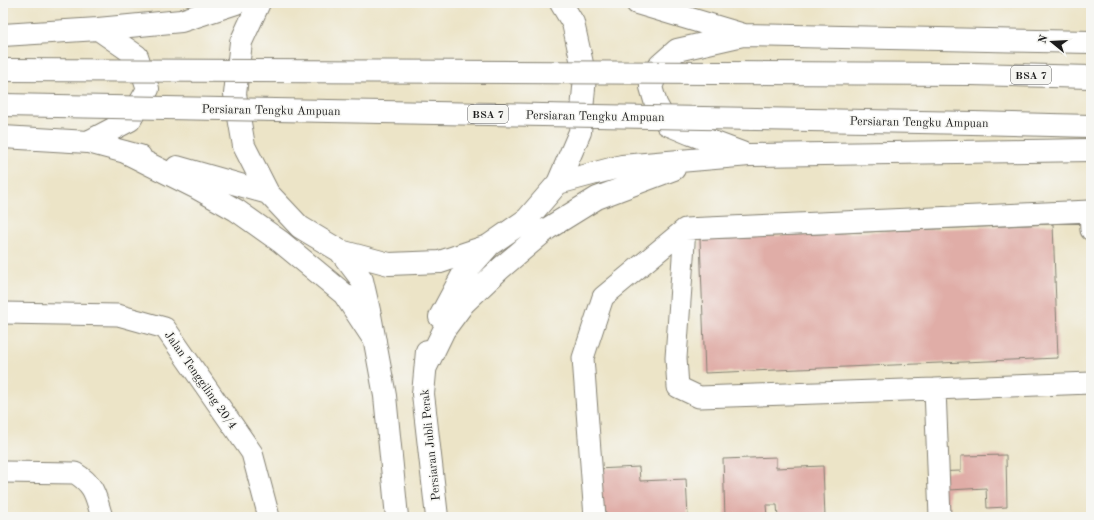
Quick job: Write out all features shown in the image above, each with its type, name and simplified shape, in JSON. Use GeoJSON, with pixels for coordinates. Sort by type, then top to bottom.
{"type":"FeatureCollection","features":[{"type":"Feature","properties":{"kind":"main road"},"geometry":{"type":"LineString","coordinates":[[138,25],[198,3]]}},
{"type":"Feature","properties":{"kind":"main road"},"geometry":{"type":"LineString","coordinates":[[3,35],[98,29],[181,21],[236,3]]}},
{"type":"Feature","properties":{"kind":"main road"},"geometry":{"type":"LineString","coordinates":[[259,3],[241,42],[235,94],[244,146],[268,193],[300,227],[340,251],[389,264],[440,262],[488,246],[528,219],[558,182],[580,132],[585,77],[573,23],[561,3]]}},
{"type":"Feature","properties":{"kind":"main road"},"geometry":{"type":"LineString","coordinates":[[638,3],[744,35]]}},
{"type":"Feature","properties":{"kind":"main road"},"geometry":{"type":"LineString","coordinates":[[88,142],[130,120],[148,89],[137,56],[98,29]]}},
{"type":"Feature","properties":{"kind":"main road"},"geometry":{"type":"LineString","coordinates":[[749,155],[668,124],[656,104],[651,87],[660,65],[676,50],[744,35],[1091,42]]}},
{"type":"Feature","properties":{"kind":"main road","name":"BSA 7"},"geometry":{"type":"LineString","coordinates":[[3,70],[970,74],[1091,77]]}},
{"type":"Feature","properties":{"kind":"main road","name":"Persiaran Tengku Ampuan"},"geometry":{"type":"LineString","coordinates":[[3,105],[1091,126]]}},
{"type":"Feature","properties":{"kind":"main road"},"geometry":{"type":"LineString","coordinates":[[3,136],[88,142],[268,193]]}},
{"type":"Feature","properties":{"kind":"main road"},"geometry":{"type":"LineString","coordinates":[[558,182],[622,166],[749,155],[1091,150]]}},
{"type":"Feature","properties":{"kind":"main road"},"geometry":{"type":"LineString","coordinates":[[125,152],[197,188],[236,210],[281,242],[344,294],[375,341]]}},
{"type":"Feature","properties":{"kind":"main road"},"geometry":{"type":"LineString","coordinates":[[426,367],[444,330],[464,303],[501,268],[547,229],[597,198],[699,159]]}},
{"type":"Feature","properties":{"kind":"main road","name":"Persiaran Jubli Perak"},"geometry":{"type":"LineString","coordinates":[[437,517],[423,394],[428,348],[442,313],[462,276],[488,246]]}},
{"type":"Feature","properties":{"kind":"main road"},"geometry":{"type":"LineString","coordinates":[[340,251],[362,280],[370,315],[385,396],[398,517]]}},
{"type":"Feature","properties":{"kind":"street"},"geometry":{"type":"LineString","coordinates":[[595,517],[583,358],[603,297],[685,229],[1091,217]]}},
{"type":"Feature","properties":{"kind":"street"},"geometry":{"type":"LineString","coordinates":[[685,229],[676,358],[678,387],[699,397],[1091,383]]}},
{"type":"Feature","properties":{"kind":"street","name":"Jalan Tenggiling 20/4"},"geometry":{"type":"LineString","coordinates":[[3,313],[118,315],[165,328],[252,453],[269,517]]}},
{"type":"Feature","properties":{"kind":"street"},"geometry":{"type":"LineString","coordinates":[[935,389],[940,517]]}},
{"type":"Feature","properties":{"kind":"street"},"geometry":{"type":"LineString","coordinates":[[3,472],[75,473],[93,488],[102,517]]}},
{"type":"Feature","properties":{"kind":"building"},"geometry":{"type":"Polygon","coordinates":[[[1053,224],[1058,358],[705,373],[700,239],[1053,224]]]}},
{"type":"Feature","properties":{"kind":"building"},"geometry":{"type":"Polygon","coordinates":[[[1006,455],[1007,507],[987,508],[986,488],[949,490],[950,517],[931,517],[929,472],[961,471],[961,456],[1006,455]]]}},
{"type":"Feature","properties":{"kind":"building"},"geometry":{"type":"Polygon","coordinates":[[[776,457],[776,468],[823,466],[825,517],[778,517],[777,505],[766,505],[767,516],[725,517],[723,459],[776,457]]]}},
{"type":"Feature","properties":{"kind":"building"},"geometry":{"type":"Polygon","coordinates":[[[639,467],[640,481],[686,479],[688,517],[599,517],[596,469],[639,467]]]}}]}
